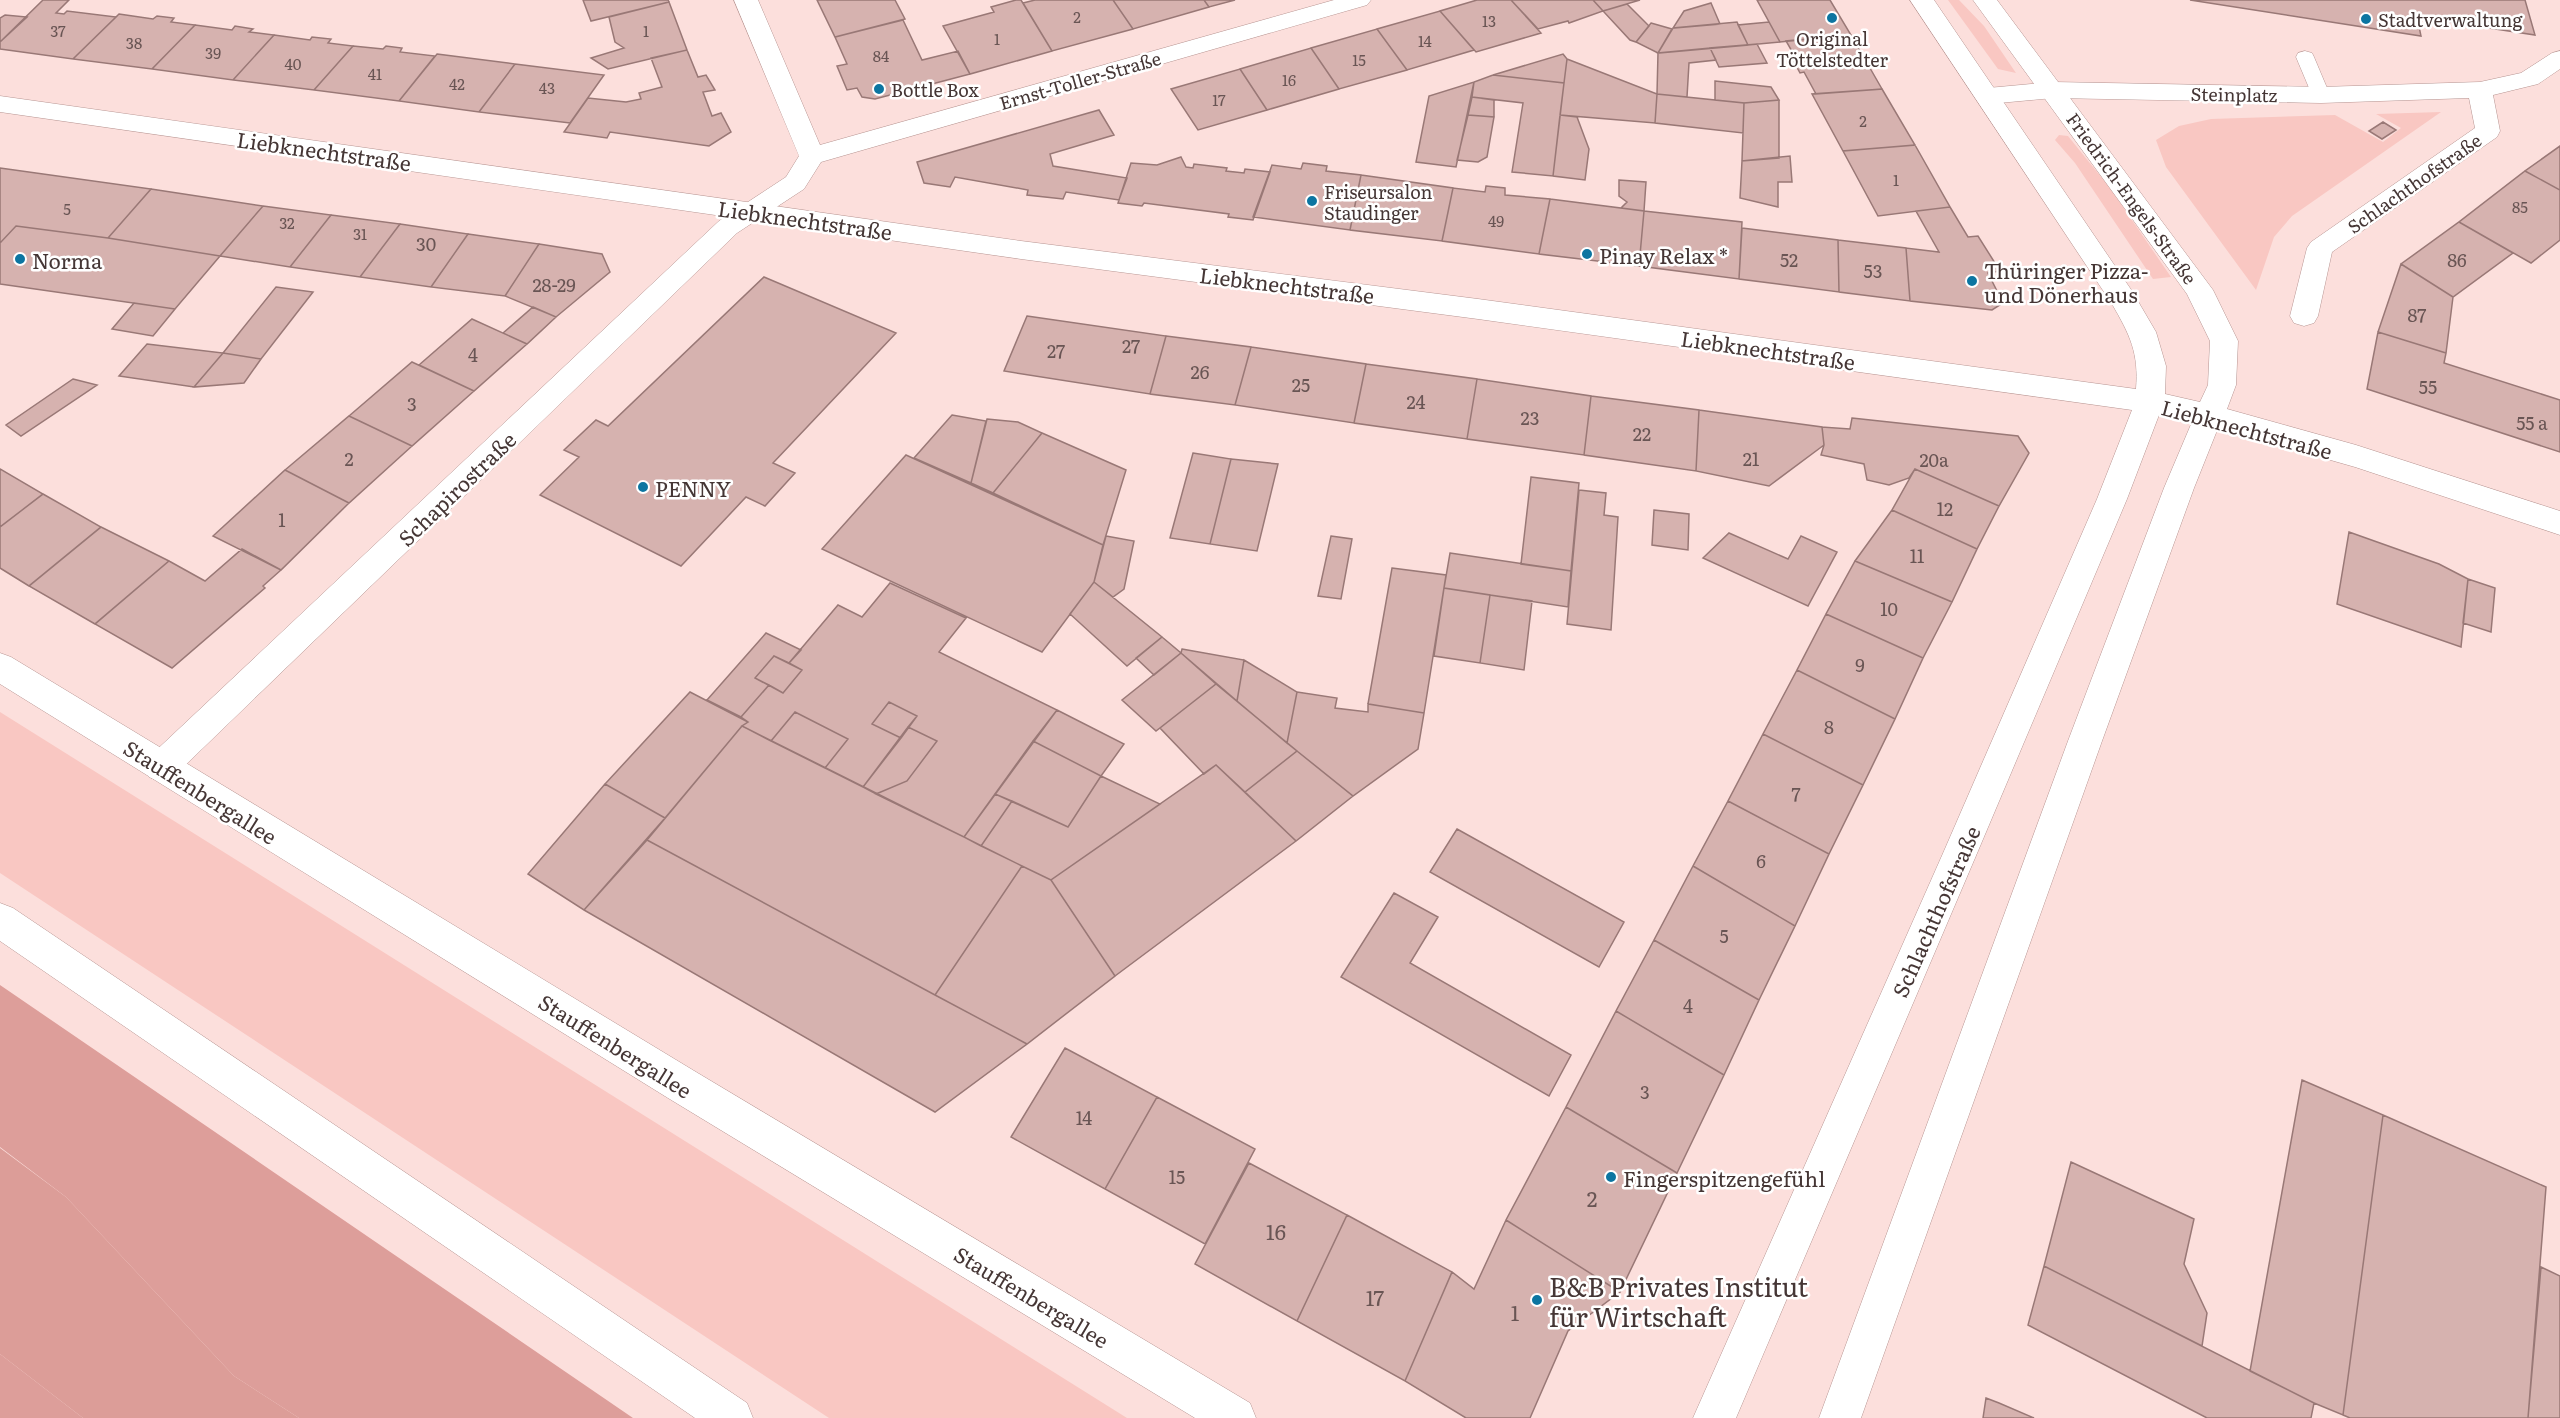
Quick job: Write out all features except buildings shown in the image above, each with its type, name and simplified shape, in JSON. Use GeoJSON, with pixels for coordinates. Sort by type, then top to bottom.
{"type":"FeatureCollection","features":[{"type":"Feature","properties":{"kind":"street"},"geometry":{"type":"LineString","coordinates":[[746,0],[812,156],[795,183],[752,211]]}},
{"type":"Feature","properties":{"kind":"street","name":"Ernst-Toller-Straße"},"geometry":{"type":"LineString","coordinates":[[812,156],[1359,0]]}},
{"type":"Feature","properties":{"kind":"street"},"geometry":{"type":"LineString","coordinates":[[1922,0],[1988,96],[2142,332],[2152,366],[2150,402]]}},
{"type":"Feature","properties":{"kind":"street","name":"Friedrich-Engels-Straße"},"geometry":{"type":"LineString","coordinates":[[1985,0],[2054,90],[2199,290],[2224,341],[2223,385],[2212,415]]}},
{"type":"Feature","properties":{"kind":"street"},"geometry":{"type":"LineString","coordinates":[[2480,90],[2529,79],[2560,58]]}},
{"type":"Feature","properties":{"kind":"street","name":"Steinplatz"},"geometry":{"type":"LineString","coordinates":[[1988,96],[2054,90],[2321,95],[2480,90]]}},
{"type":"Feature","properties":{"kind":"street","name":"Schlachthofstraße"},"geometry":{"type":"LineString","coordinates":[[2304,316],[2320,248],[2488,131],[2480,90]]}},
{"type":"Feature","properties":{"kind":"street","name":"Liebknechtstraße"},"geometry":{"type":"LineString","coordinates":[[0,104],[1021,250],[1490,310],[2150,402],[2212,415],[2404,471],[2560,523]]}},
{"type":"Feature","properties":{"kind":"street","name":"Schapirostraße"},"geometry":{"type":"LineString","coordinates":[[161,768],[728,227],[752,211]]}},
{"type":"Feature","properties":{"kind":"street","name":"Schlachthofstraße"},"geometry":{"type":"LineString","coordinates":[[1714,1418],[2004,752],[2112,499],[2150,402]]}},
{"type":"Feature","properties":{"kind":"street"},"geometry":{"type":"LineString","coordinates":[[1840,1418],[2085,741],[2180,488],[2212,415]]}},
{"type":"Feature","properties":{"kind":"street","name":"Stauffenbergallee"},"geometry":{"type":"LineString","coordinates":[[0,667],[161,768],[672,1079],[1234,1418]]}},
{"type":"Feature","properties":{"kind":"street"},"geometry":{"type":"LineString","coordinates":[[0,920],[732,1418]]}},
{"type":"Feature","properties":{"kind":"lane"},"geometry":{"type":"LineString","coordinates":[[2305,57],[2321,95]]}},
{"type":"Feature","properties":{"kind":"shaded area"},"geometry":{"type":"Polygon","coordinates":[[[1948,0],[1959,0],[1984,26],[2016,73],[1998,69],[1948,0]]]}},
{"type":"Feature","properties":{"kind":"shaded area"},"geometry":{"type":"Polygon","coordinates":[[[2441,112],[2292,216],[2274,237],[2256,290],[2166,167],[2156,140],[2179,126],[2211,119],[2335,115],[2383,142],[2401,128],[2376,114],[2441,112]]]}},
{"type":"Feature","properties":{"kind":"shaded area"},"geometry":{"type":"Polygon","coordinates":[[[2059,135],[2068,136],[2110,188],[2171,277],[2153,279],[2075,163],[2055,140],[2059,135]]]}},
{"type":"Feature","properties":{"kind":"shaded area"},"geometry":{"type":"Polygon","coordinates":[[[0,712],[1127,1418],[829,1418],[0,873],[0,712]]]}},
{"type":"Feature","properties":{"kind":"shaded area"},"geometry":{"type":"Polygon","coordinates":[[[0,985],[633,1418],[299,1418],[234,1376],[66,1197],[0,1147],[0,985]]]}},
{"type":"Feature","properties":{"kind":"shaded area"},"geometry":{"type":"Polygon","coordinates":[[[0,1148],[66,1197],[234,1376],[299,1418],[83,1418],[0,1354],[0,1148]]]}},
{"type":"Feature","properties":{"kind":"shaded area"},"geometry":{"type":"Polygon","coordinates":[[[0,1354],[83,1418],[0,1418],[0,1354]]]}},
{"type":"Feature","properties":{"kind":"place","name":"Original Töttelstedter"},"geometry":{"type":"Point","coordinates":[1832,18]}},
{"type":"Feature","properties":{"kind":"place","name":"Stadtverwaltung"},"geometry":{"type":"Point","coordinates":[2366,19]}},
{"type":"Feature","properties":{"kind":"place","name":"Bottle Box"},"geometry":{"type":"Point","coordinates":[879,89]}},
{"type":"Feature","properties":{"kind":"place","name":"Friseursalon Staudinger"},"geometry":{"type":"Point","coordinates":[1312,201]}},
{"type":"Feature","properties":{"kind":"place","name":"Pinay Relax *"},"geometry":{"type":"Point","coordinates":[1587,254]}},
{"type":"Feature","properties":{"kind":"place","name":"Norma"},"geometry":{"type":"Point","coordinates":[20,259]}},
{"type":"Feature","properties":{"kind":"place","name":"Thüringer Pizza- und Dönerhaus"},"geometry":{"type":"Point","coordinates":[1972,281]}},
{"type":"Feature","properties":{"kind":"place","name":"PENNY"},"geometry":{"type":"Point","coordinates":[643,487]}},
{"type":"Feature","properties":{"kind":"place","name":"Fingerspitzengefühl"},"geometry":{"type":"Point","coordinates":[1611,1177]}},
{"type":"Feature","properties":{"kind":"place","name":"B&B Privates Institut für Wirtschaft"},"geometry":{"type":"Point","coordinates":[1537,1300]}}]}
